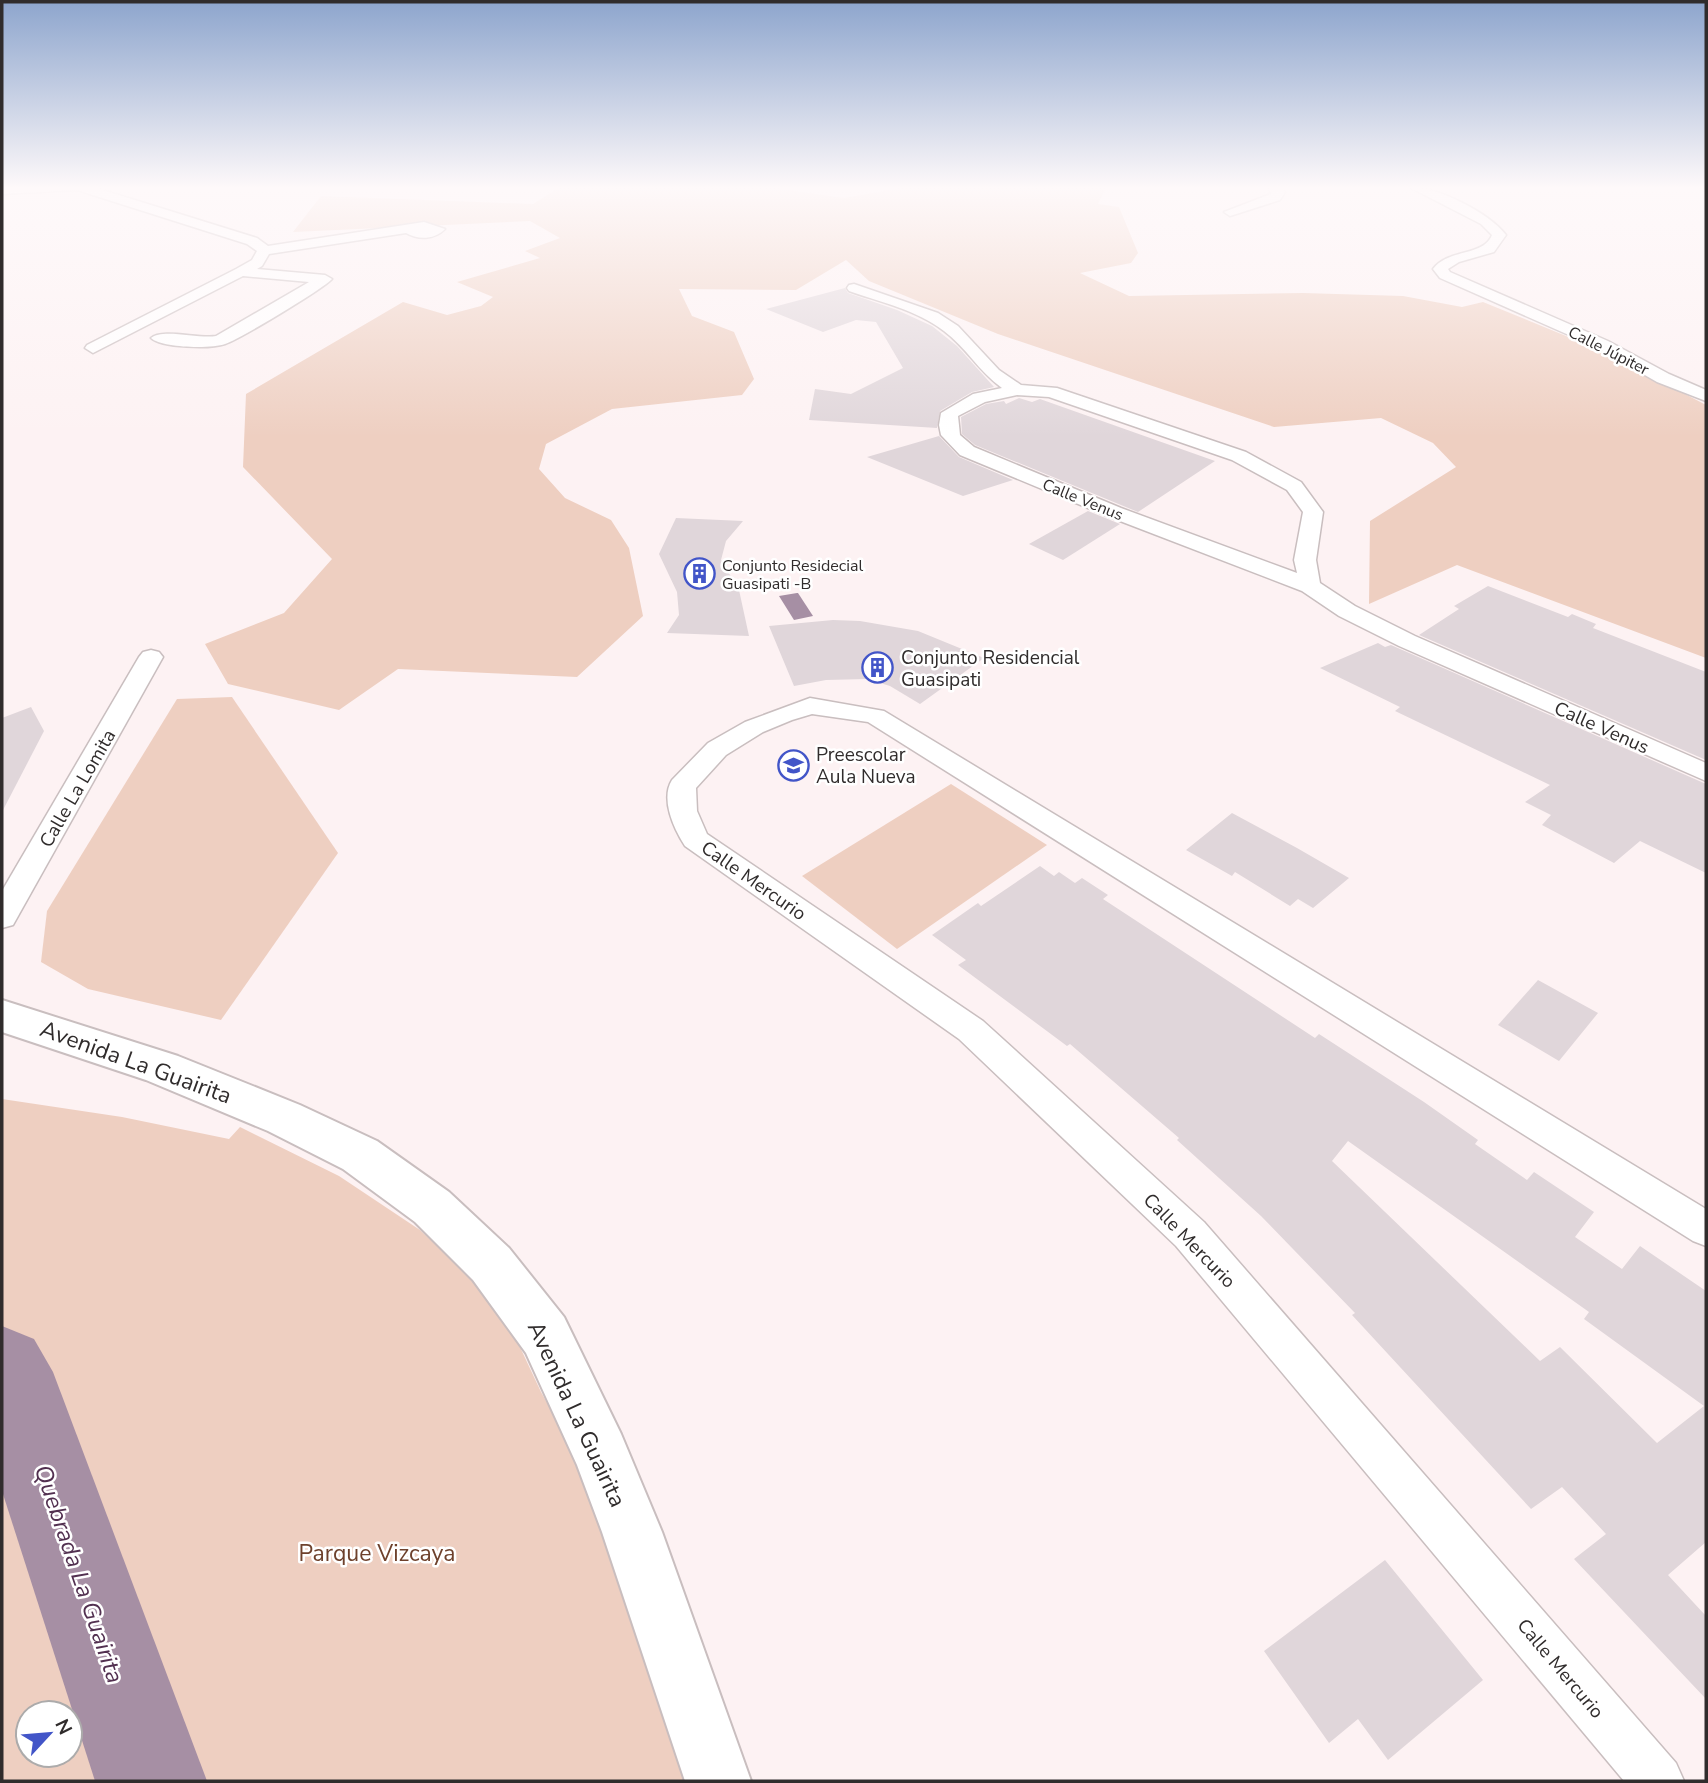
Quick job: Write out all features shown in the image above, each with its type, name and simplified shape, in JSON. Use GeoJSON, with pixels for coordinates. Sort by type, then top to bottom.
{"type":"FeatureCollection","features":[{"type":"Feature","properties":{"kind":"street"},"geometry":{"type":"LineString","coordinates":[[93,348],[244,270]]}},
{"type":"Feature","properties":{"kind":"street","name":"Calle Júpiter"},"geometry":{"type":"LineString","coordinates":[[1441,270],[1445,275],[1602,344],[1663,378],[1706,396]]}},
{"type":"Feature","properties":{"kind":"street"},"geometry":{"type":"LineString","coordinates":[[159,338],[205,343],[221,340],[325,279],[241,272]]}},
{"type":"Feature","properties":{"kind":"street"},"geometry":{"type":"LineString","coordinates":[[854,288],[933,316],[952,329],[993,374],[1017,390]]}},
{"type":"Feature","properties":{"kind":"street","name":"Calle Venus"},"geometry":{"type":"LineString","coordinates":[[1310,586],[1305,560],[1313,512],[1294,486],[1239,456],[1051,392],[1017,390],[979,398],[950,413],[948,432],[955,443],[967,452],[1114,512],[1310,586],[1347,611],[1407,641],[1706,773]]}},
{"type":"Feature","properties":{"kind":"street","name":"Calle La Lomita"},"geometry":{"type":"LineString","coordinates":[[2,917],[151,657]]}},
{"type":"Feature","properties":{"kind":"street","name":"Calle Mercurio"},"geometry":{"type":"LineString","coordinates":[[1658,1781],[1190,1234],[971,1030],[695,839],[683,811],[682,786],[717,749],[754,727],[783,715],[810,706],[875,716],[1706,1230]]}},
{"type":"Feature","properties":{"kind":"street","name":"Avenida La Guairita"},"geometry":{"type":"LineString","coordinates":[[2,1016],[162,1068],[284,1118],[360,1154],[432,1207],[491,1264],[545,1335],[601,1454],[632,1532],[718,1781]]}},
{"type":"Feature","properties":{"kind":"green space"},"geometry":{"type":"Polygon","coordinates":[[[498,270],[829,270],[796,290],[679,289],[692,316],[734,332],[754,379],[742,395],[612,409],[546,444],[539,469],[565,498],[611,520],[629,548],[643,616],[577,677],[398,669],[339,710],[228,684],[205,644],[284,613],[332,559],[243,467],[246,394],[403,302],[447,315],[481,306],[493,297],[457,282],[498,270]]]}},
{"type":"Feature","properties":{"kind":"green space"},"geometry":{"type":"Polygon","coordinates":[[[857,270],[1094,270],[1080,273],[1129,296],[1303,293],[1403,296],[1462,307],[1483,302],[1605,352],[1706,405],[1706,658],[1457,565],[1369,604],[1370,521],[1456,467],[1433,443],[1381,418],[1274,427],[998,334],[869,281],[857,270]]]}},
{"type":"Feature","properties":{"kind":"green space"},"geometry":{"type":"Polygon","coordinates":[[[232,697],[338,853],[221,1020],[88,989],[41,962],[47,911],[177,699],[232,697]]]}},
{"type":"Feature","properties":{"kind":"green space"},"geometry":{"type":"Polygon","coordinates":[[[951,784],[1047,845],[897,949],[802,876],[951,784]]]}},
{"type":"Feature","properties":{"kind":"green space","name":"Parque Vizcaya"},"geometry":{"type":"Polygon","coordinates":[[[2,1099],[122,1117],[229,1139],[240,1127],[339,1176],[420,1230],[476,1282],[512,1330],[541,1392],[578,1458],[632,1601],[685,1781],[2,1781],[2,1099]]]}},
{"type":"Feature","properties":{"kind":"shaded area"},"geometry":{"type":"Polygon","coordinates":[[[798,593],[813,616],[794,620],[779,596],[798,593]]]}},
{"type":"Feature","properties":{"kind":"building"},"geometry":{"type":"Polygon","coordinates":[[[845,288],[848,293],[932,326],[957,346],[994,387],[972,392],[940,411],[937,428],[809,420],[815,389],[851,394],[903,368],[876,322],[856,320],[823,332],[766,309],[845,288]]]}},
{"type":"Feature","properties":{"kind":"building"},"geometry":{"type":"Polygon","coordinates":[[[1019,398],[1032,402],[1040,399],[1215,461],[1138,512],[975,445],[962,434],[961,417],[986,404],[1004,401],[1006,404],[1019,398]]]}},
{"type":"Feature","properties":{"kind":"building"},"geometry":{"type":"Polygon","coordinates":[[[939,436],[959,457],[1013,480],[963,496],[867,457],[939,436]]]}},
{"type":"Feature","properties":{"kind":"building"},"geometry":{"type":"Polygon","coordinates":[[[1088,511],[1120,524],[1063,560],[1029,544],[1088,511]]]}},
{"type":"Feature","properties":{"kind":"building","name":"Conjunto Residecial Guasipati -B"},"geometry":{"type":"Polygon","coordinates":[[[676,518],[743,521],[726,541],[721,560],[739,590],[749,636],[667,633],[679,615],[677,592],[659,554],[676,518]]]}},
{"type":"Feature","properties":{"kind":"building"},"geometry":{"type":"Polygon","coordinates":[[[1488,586],[1568,617],[1572,614],[1596,624],[1593,628],[1706,672],[1706,760],[1419,635],[1459,609],[1454,606],[1488,586]]]}},
{"type":"Feature","properties":{"kind":"building","name":"Conjunto Residencial Guasipati"},"geometry":{"type":"Polygon","coordinates":[[[833,620],[860,621],[918,631],[984,658],[920,704],[890,686],[867,679],[826,680],[794,686],[769,626],[833,620]]]}},
{"type":"Feature","properties":{"kind":"building"},"geometry":{"type":"Polygon","coordinates":[[[1378,643],[1385,647],[1391,645],[1706,784],[1706,873],[1640,841],[1614,863],[1542,825],[1551,815],[1525,802],[1550,785],[1395,711],[1400,707],[1320,668],[1378,643]]]}},
{"type":"Feature","properties":{"kind":"building"},"geometry":{"type":"Polygon","coordinates":[[[31,707],[44,731],[2,812],[2,718],[31,707]]]}},
{"type":"Feature","properties":{"kind":"building"},"geometry":{"type":"Polygon","coordinates":[[[1232,813],[1349,878],[1313,908],[1298,899],[1290,906],[1235,872],[1232,876],[1186,850],[1232,813]]]}},
{"type":"Feature","properties":{"kind":"building"},"geometry":{"type":"Polygon","coordinates":[[[1040,866],[1054,876],[1059,872],[1075,883],[1082,878],[1108,895],[1103,899],[1315,1038],[1319,1034],[1424,1102],[1478,1140],[1475,1144],[1527,1180],[1534,1172],[1594,1212],[1575,1237],[1622,1269],[1640,1246],[1706,1291],[1706,1542],[1668,1575],[1706,1616],[1706,1699],[1574,1559],[1606,1534],[1562,1487],[1531,1509],[1352,1315],[1355,1313],[1261,1216],[1177,1140],[1179,1138],[1070,1044],[1067,1046],[958,965],[966,960],[932,935],[978,903],[981,906],[1040,866]],[[1348,1141],[1332,1161],[1540,1361],[1560,1347],[1657,1443],[1704,1406],[1584,1319],[1589,1312],[1348,1141]]]}},
{"type":"Feature","properties":{"kind":"building"},"geometry":{"type":"Polygon","coordinates":[[[1538,980],[1598,1013],[1559,1061],[1498,1025],[1538,980]]]}},
{"type":"Feature","properties":{"kind":"building"},"geometry":{"type":"Polygon","coordinates":[[[1385,1560],[1483,1680],[1388,1760],[1358,1719],[1329,1743],[1264,1651],[1385,1560]]]}},
{"type":"Feature","properties":{"kind":"waterway","name":"Quebrada La Guairita"},"geometry":{"type":"LineString","coordinates":[[2,1370],[20,1404],[151,1781]]}},
{"type":"Feature","properties":{"kind":"place","name":"Conjunto Residecial Guasipati -B"},"geometry":{"type":"Point","coordinates":[699,574]}},
{"type":"Feature","properties":{"kind":"place","name":"Conjunto Residencial Guasipati"},"geometry":{"type":"Point","coordinates":[878,668]}},
{"type":"Feature","properties":{"kind":"place","name":"Preescolar Aula Nueva"},"geometry":{"type":"Point","coordinates":[793,765]}}]}
